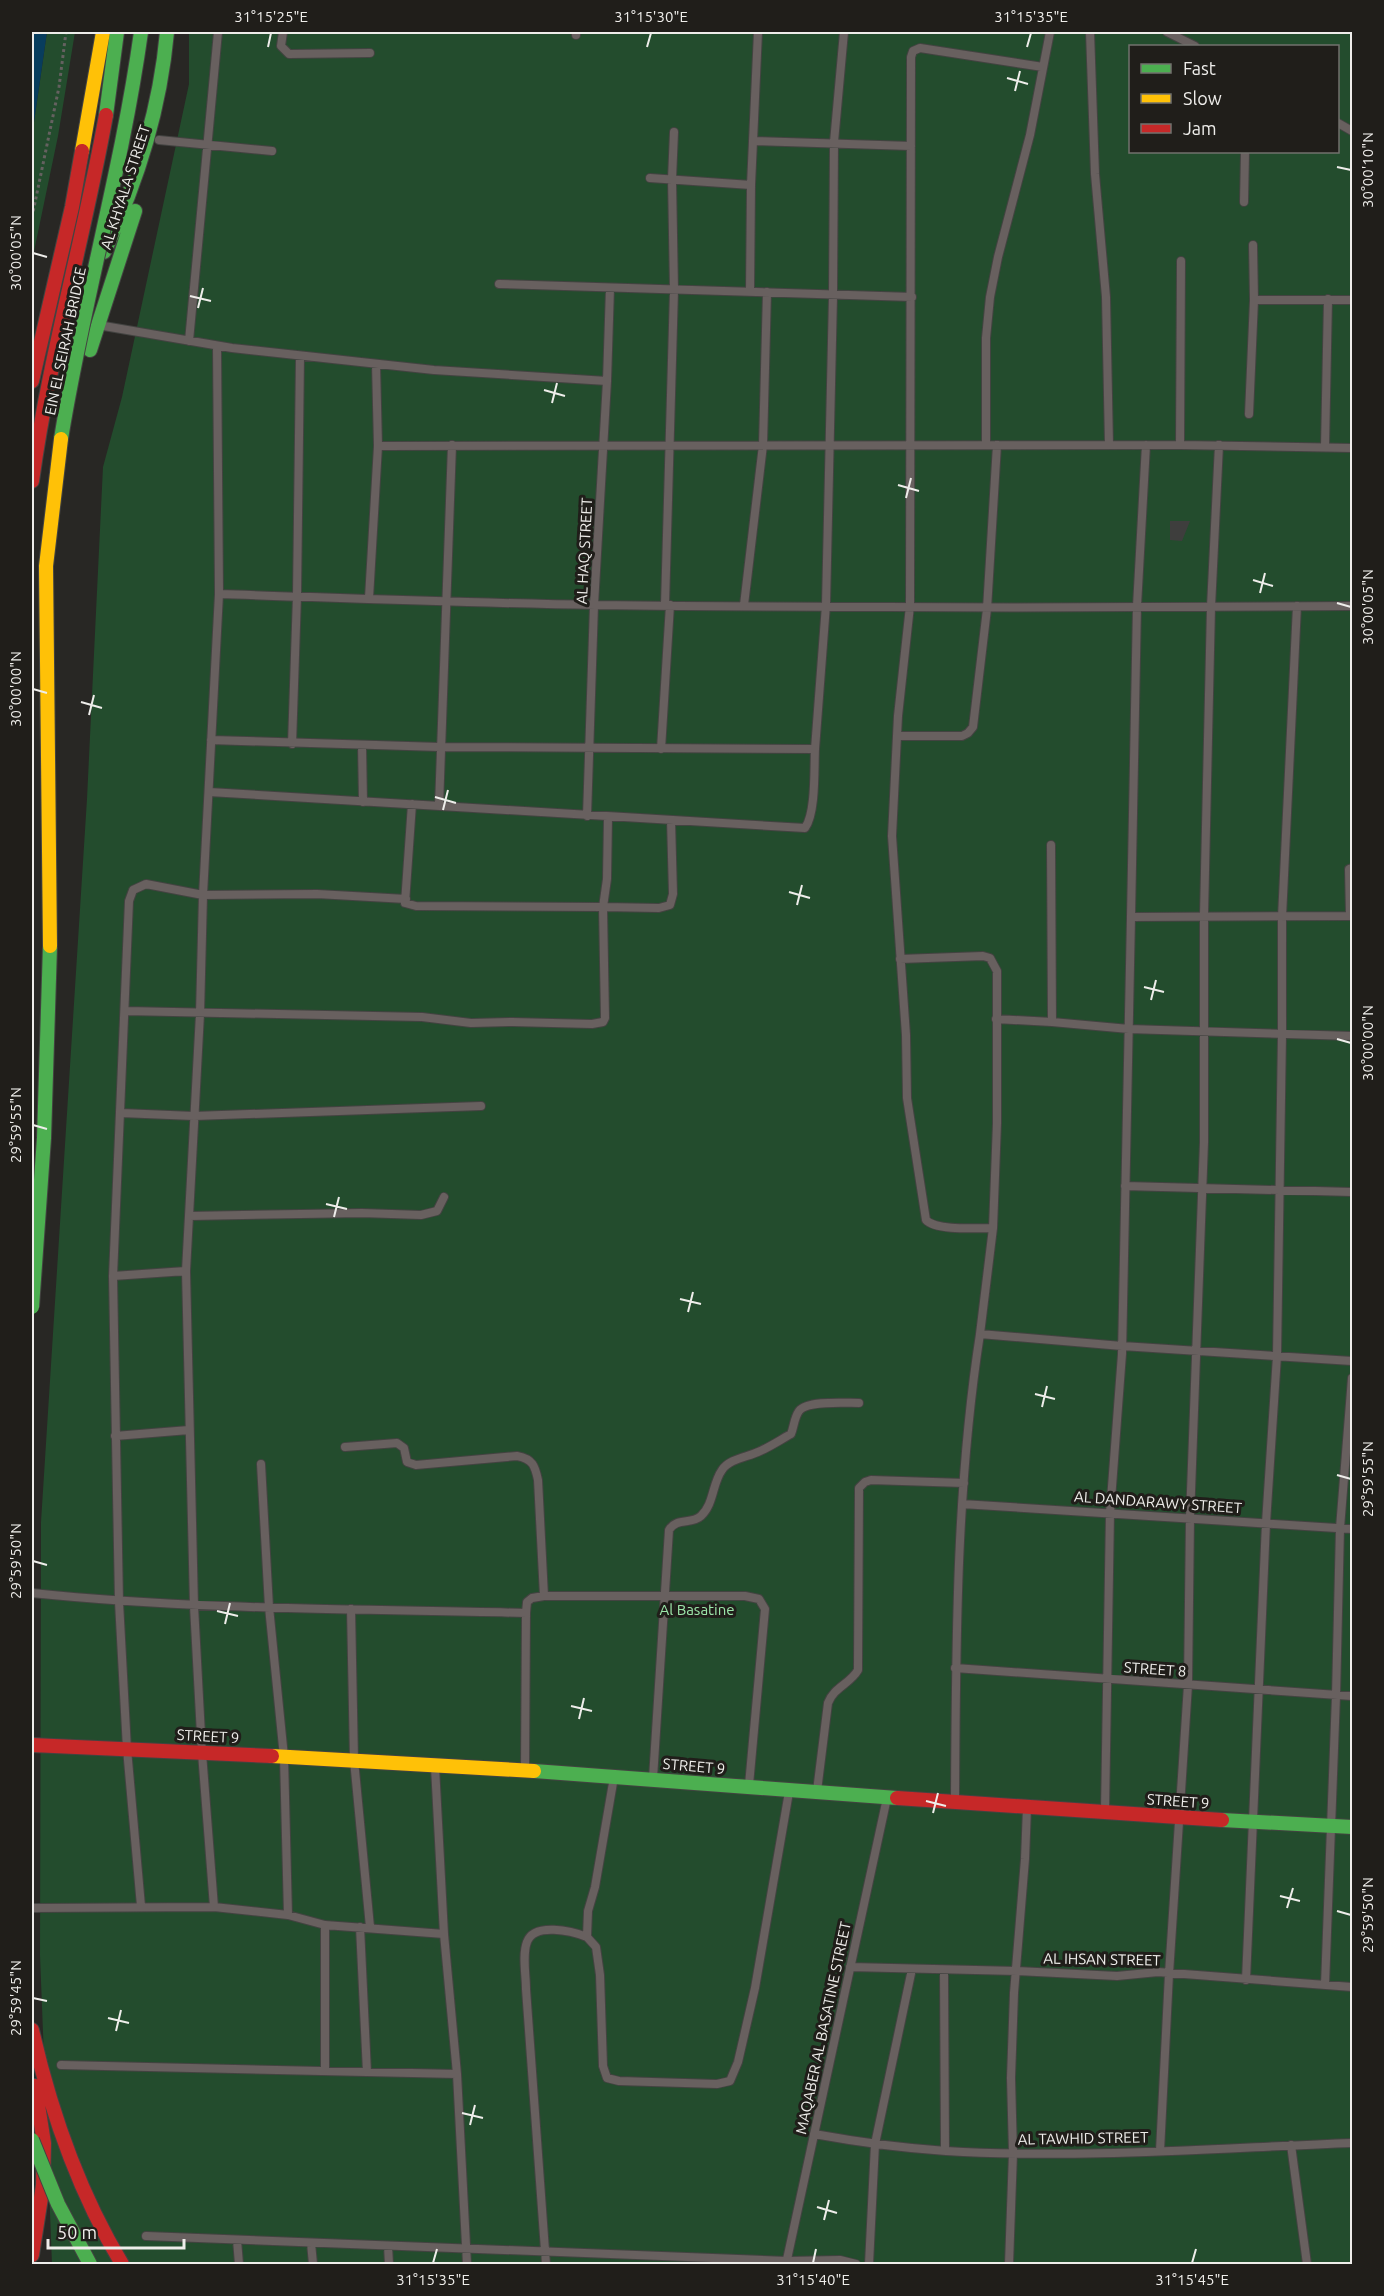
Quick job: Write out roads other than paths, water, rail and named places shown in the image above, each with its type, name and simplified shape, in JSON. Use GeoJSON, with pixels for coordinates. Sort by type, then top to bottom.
{"type":"FeatureCollection","features":[{"type":"Feature","properties":{"kind":"main road","name":"EIN EL SEIRAH BRIDGE"},"geometry":{"type":"LineString","coordinates":[[32,381],[78,176],[103,32]]}},
{"type":"Feature","properties":{"kind":"main road","name":"AL KHYALA STREET"},"geometry":{"type":"LineString","coordinates":[[32,481],[48,372],[91,187],[105,118],[117,32]]}},
{"type":"Feature","properties":{"kind":"main road","name":"EIN EL SEIRAH BRIDGE"},"geometry":{"type":"LineString","coordinates":[[32,1308],[44,1138],[50,970],[46,567],[65,416],[129,118],[141,32]]}},
{"type":"Feature","properties":{"kind":"main road"},"geometry":{"type":"LineString","coordinates":[[97,267],[120,220],[145,157],[161,91],[167,32]]}},
{"type":"Feature","properties":{"kind":"main road","name":"AL KHYALA STREET"},"geometry":{"type":"LineString","coordinates":[[32,1174],[38,1076],[58,528],[67,454],[81,385],[97,325],[159,140],[177,32]]}},
{"type":"Feature","properties":{"kind":"main road","name":"STREET 9"},"geometry":{"type":"LineString","coordinates":[[32,1745],[284,1756],[614,1776],[748,1788],[1180,1818],[1353,1827]]}},
{"type":"Feature","properties":{"kind":"main road"},"geometry":{"type":"LineString","coordinates":[[32,2030],[56,2121],[73,2168],[93,2214],[122,2265]]}},
{"type":"Feature","properties":{"kind":"main road"},"geometry":{"type":"LineString","coordinates":[[32,2068],[44,2143],[43,2185],[32,2255]]}},
{"type":"Feature","properties":{"kind":"main road"},"geometry":{"type":"LineString","coordinates":[[32,2140],[54,2196],[90,2265]]}},
{"type":"Feature","properties":{"kind":"lane"},"geometry":{"type":"LineString","coordinates":[[189,341],[218,32]]}},
{"type":"Feature","properties":{"kind":"lane"},"geometry":{"type":"LineString","coordinates":[[283,32],[281,46],[289,54],[370,53]]}},
{"type":"Feature","properties":{"kind":"lane"},"geometry":{"type":"LineString","coordinates":[[750,292],[751,185],[758,32]]}},
{"type":"Feature","properties":{"kind":"lane"},"geometry":{"type":"LineString","coordinates":[[209,792],[805,828],[812,804],[826,605],[834,142],[844,32]]}},
{"type":"Feature","properties":{"kind":"lane"},"geometry":{"type":"LineString","coordinates":[[986,445],[986,338],[990,297],[998,257],[1030,135],[1050,32]]}},
{"type":"Feature","properties":{"kind":"lane"},"geometry":{"type":"LineString","coordinates":[[1090,32],[1095,174],[1106,297],[1109,445]]}},
{"type":"Feature","properties":{"kind":"lane"},"geometry":{"type":"LineString","coordinates":[[1167,32],[1193,45]]}},
{"type":"Feature","properties":{"kind":"lane"},"geometry":{"type":"LineString","coordinates":[[993,1228],[940,1227],[926,1220],[907,1098],[906,1035],[892,836],[897,736],[910,606],[912,297],[910,57],[915,49],[920,48],[1043,67]]}},
{"type":"Feature","properties":{"kind":"lane"},"geometry":{"type":"LineString","coordinates":[[1339,123],[1353,130]]}},
{"type":"Feature","properties":{"kind":"lane"},"geometry":{"type":"LineString","coordinates":[[661,749],[667,605],[674,290],[672,179],[674,132]]}},
{"type":"Feature","properties":{"kind":"lane"},"geometry":{"type":"LineString","coordinates":[[159,140],[272,151]]}},
{"type":"Feature","properties":{"kind":"lane"},"geometry":{"type":"LineString","coordinates":[[753,141],[911,146]]}},
{"type":"Feature","properties":{"kind":"lane"},"geometry":{"type":"LineString","coordinates":[[1244,201],[1245,153]]}},
{"type":"Feature","properties":{"kind":"lane"},"geometry":{"type":"LineString","coordinates":[[650,178],[751,185]]}},
{"type":"Feature","properties":{"kind":"lane"},"geometry":{"type":"LineString","coordinates":[[1249,414],[1254,300],[1253,245]]}},
{"type":"Feature","properties":{"kind":"lane"},"geometry":{"type":"LineString","coordinates":[[1180,445],[1181,261]]}},
{"type":"Feature","properties":{"kind":"lane"},"geometry":{"type":"LineString","coordinates":[[499,284],[912,297]]}},
{"type":"Feature","properties":{"kind":"lane","name":"AL HAQ STREET"},"geometry":{"type":"LineString","coordinates":[[587,816],[594,605],[604,444],[610,288]]}},
{"type":"Feature","properties":{"kind":"lane"},"geometry":{"type":"LineString","coordinates":[[744,605],[763,445],[767,292]]}},
{"type":"Feature","properties":{"kind":"lane"},"geometry":{"type":"LineString","coordinates":[[1254,300],[1353,300]]}},
{"type":"Feature","properties":{"kind":"lane"},"geometry":{"type":"LineString","coordinates":[[1324,447],[1328,300]]}},
{"type":"Feature","properties":{"kind":"lane"},"geometry":{"type":"LineString","coordinates":[[97,325],[217,346],[300,356],[434,370],[607,381]]}},
{"type":"Feature","properties":{"kind":"lane"},"geometry":{"type":"LineString","coordinates":[[214,1907],[194,1606],[186,1271],[219,594],[217,346]]}},
{"type":"Feature","properties":{"kind":"lane"},"geometry":{"type":"LineString","coordinates":[[292,744],[297,596],[300,356]]}},
{"type":"Feature","properties":{"kind":"lane"},"geometry":{"type":"LineString","coordinates":[[369,598],[378,446],[376,364]]}},
{"type":"Feature","properties":{"kind":"lane"},"geometry":{"type":"LineString","coordinates":[[439,806],[452,445]]}},
{"type":"Feature","properties":{"kind":"lane"},"geometry":{"type":"LineString","coordinates":[[897,736],[969,734],[975,720],[987,609],[997,445]]}},
{"type":"Feature","properties":{"kind":"lane"},"geometry":{"type":"LineString","coordinates":[[1105,1812],[1110,1513],[1122,1346],[1137,606],[1146,445]]}},
{"type":"Feature","properties":{"kind":"lane"},"geometry":{"type":"LineString","coordinates":[[1160,2151],[1188,1685],[1190,1518],[1198,1351],[1202,1188],[1205,1032],[1204,915],[1211,607],[1219,445]]}},
{"type":"Feature","properties":{"kind":"lane"},"geometry":{"type":"LineString","coordinates":[[378,446],[1219,445],[1353,448]]}},
{"type":"Feature","properties":{"kind":"lane"},"geometry":{"type":"LineString","coordinates":[[219,594],[594,605],[826,605],[987,609],[1353,606]]}},
{"type":"Feature","properties":{"kind":"lane"},"geometry":{"type":"LineString","coordinates":[[1246,1980],[1266,1523],[1277,1356],[1282,917],[1297,606]]}},
{"type":"Feature","properties":{"kind":"lane"},"geometry":{"type":"LineString","coordinates":[[211,740],[440,747],[815,749]]}},
{"type":"Feature","properties":{"kind":"lane"},"geometry":{"type":"LineString","coordinates":[[362,745],[363,802]]}},
{"type":"Feature","properties":{"kind":"lane"},"geometry":{"type":"LineString","coordinates":[[412,804],[406,899],[407,905],[416,906],[659,908],[670,904],[673,894],[671,820]]}},
{"type":"Feature","properties":{"kind":"lane"},"geometry":{"type":"LineString","coordinates":[[126,1011],[422,1017],[471,1023],[592,1024],[603,1022],[605,1018],[603,907],[608,879],[608,817]]}},
{"type":"Feature","properties":{"kind":"lane"},"geometry":{"type":"LineString","coordinates":[[1051,844],[1052,1022]]}},
{"type":"Feature","properties":{"kind":"lane"},"geometry":{"type":"LineString","coordinates":[[1131,917],[1351,916],[1349,869],[1353,868]]}},
{"type":"Feature","properties":{"kind":"lane"},"geometry":{"type":"LineString","coordinates":[[141,1906],[127,1749],[119,1602],[113,1276],[129,901],[133,890],[146,884],[203,895],[317,894],[406,899]]}},
{"type":"Feature","properties":{"kind":"lane"},"geometry":{"type":"LineString","coordinates":[[900,959],[969,956],[990,958],[997,971],[998,1062],[993,1228],[962,1504],[955,1668],[955,1801]]}},
{"type":"Feature","properties":{"kind":"lane"},"geometry":{"type":"LineString","coordinates":[[996,1019],[1129,1029],[1353,1036]]}},
{"type":"Feature","properties":{"kind":"lane"},"geometry":{"type":"LineString","coordinates":[[121,1113],[194,1116],[481,1106]]}},
{"type":"Feature","properties":{"kind":"lane"},"geometry":{"type":"LineString","coordinates":[[1125,1186],[1353,1192]]}},
{"type":"Feature","properties":{"kind":"lane"},"geometry":{"type":"LineString","coordinates":[[189,1216],[362,1213],[421,1215],[437,1211],[444,1197]]}},
{"type":"Feature","properties":{"kind":"lane"},"geometry":{"type":"LineString","coordinates":[[113,1276],[186,1271]]}},
{"type":"Feature","properties":{"kind":"lane"},"geometry":{"type":"LineString","coordinates":[[980,1334],[1353,1361]]}},
{"type":"Feature","properties":{"kind":"lane"},"geometry":{"type":"LineString","coordinates":[[1325,1985],[1340,1528],[1353,1378]]}},
{"type":"Feature","properties":{"kind":"lane"},"geometry":{"type":"LineString","coordinates":[[653,1779],[669,1530],[677,1522],[696,1520],[703,1515],[724,1467],[759,1452],[791,1434],[797,1414],[803,1407],[816,1404],[859,1403]]}},
{"type":"Feature","properties":{"kind":"lane"},"geometry":{"type":"LineString","coordinates":[[115,1436],[189,1430]]}},
{"type":"Feature","properties":{"kind":"lane"},"geometry":{"type":"LineString","coordinates":[[345,1447],[397,1443],[404,1448],[407,1461],[416,1466],[517,1456],[529,1459],[535,1466],[537,1480],[544,1596]]}},
{"type":"Feature","properties":{"kind":"lane"},"geometry":{"type":"LineString","coordinates":[[261,1464],[269,1607],[284,1756],[288,1915]]}},
{"type":"Feature","properties":{"kind":"lane"},"geometry":{"type":"LineString","coordinates":[[817,1792],[828,1703],[833,1692],[851,1679],[858,1670],[859,1488],[871,1480],[964,1483]]}},
{"type":"Feature","properties":{"kind":"lane","name":"AL DANDARAWY STREET"},"geometry":{"type":"LineString","coordinates":[[962,1504],[1353,1529]]}},
{"type":"Feature","properties":{"kind":"lane"},"geometry":{"type":"LineString","coordinates":[[32,1593],[119,1602],[194,1606],[526,1612]]}},
{"type":"Feature","properties":{"kind":"lane"},"geometry":{"type":"LineString","coordinates":[[525,1771],[526,1612],[527,1602],[532,1598],[544,1596],[745,1596],[755,1597],[763,1603],[765,1616],[748,1788]]}},
{"type":"Feature","properties":{"kind":"lane"},"geometry":{"type":"LineString","coordinates":[[351,1609],[354,1760],[370,1927]]}},
{"type":"Feature","properties":{"kind":"lane","name":"STREET 8"},"geometry":{"type":"LineString","coordinates":[[955,1668],[1353,1696]]}},
{"type":"Feature","properties":{"kind":"lane"},"geometry":{"type":"LineString","coordinates":[[435,1766],[444,1934],[457,2074],[467,2265]]}},
{"type":"Feature","properties":{"kind":"lane"},"geometry":{"type":"LineString","coordinates":[[587,1937],[588,1911],[595,1887],[614,1776]]}},
{"type":"Feature","properties":{"kind":"lane"},"geometry":{"type":"LineString","coordinates":[[546,2265],[526,1989],[526,1947],[532,1935],[554,1929],[587,1937],[596,1947],[603,2066],[607,2078],[619,2082],[717,2084],[730,2081],[738,2062],[755,1988],[790,1791]]}},
{"type":"Feature","properties":{"kind":"lane","name":"MAQABER AL BASATINE STREET"},"geometry":{"type":"LineString","coordinates":[[786,2263],[887,1796]]}},
{"type":"Feature","properties":{"kind":"lane"},"geometry":{"type":"LineString","coordinates":[[1009,2265],[1013,2153],[1011,2078],[1027,1806]]}},
{"type":"Feature","properties":{"kind":"lane"},"geometry":{"type":"LineString","coordinates":[[32,1908],[214,1907],[288,1915],[325,1925],[444,1934]]}},
{"type":"Feature","properties":{"kind":"lane"},"geometry":{"type":"LineString","coordinates":[[325,1925],[325,2071]]}},
{"type":"Feature","properties":{"kind":"lane"},"geometry":{"type":"LineString","coordinates":[[360,1927],[367,2072]]}},
{"type":"Feature","properties":{"kind":"lane","name":"AL IHSAN STREET"},"geometry":{"type":"LineString","coordinates":[[850,1967],[1017,1971],[1103,1976],[1151,1972],[1353,1987]]}},
{"type":"Feature","properties":{"kind":"lane"},"geometry":{"type":"LineString","coordinates":[[869,2265],[875,2144],[912,1969]]}},
{"type":"Feature","properties":{"kind":"lane"},"geometry":{"type":"LineString","coordinates":[[944,1970],[945,2151]]}},
{"type":"Feature","properties":{"kind":"lane"},"geometry":{"type":"LineString","coordinates":[[62,2065],[457,2074]]}},
{"type":"Feature","properties":{"kind":"lane","name":"AL TAWHID STREET"},"geometry":{"type":"LineString","coordinates":[[814,2134],[875,2144],[945,2151],[1013,2153],[1160,2151],[1353,2143]]}},
{"type":"Feature","properties":{"kind":"lane"},"geometry":{"type":"LineString","coordinates":[[1291,2145],[1307,2265]]}},
{"type":"Feature","properties":{"kind":"lane"},"geometry":{"type":"LineString","coordinates":[[146,2236],[545,2252],[660,2260],[786,2263],[840,2260],[856,2265]]}},
{"type":"Feature","properties":{"kind":"lane"},"geometry":{"type":"LineString","coordinates":[[237,2240],[239,2265]]}},
{"type":"Feature","properties":{"kind":"lane"},"geometry":{"type":"LineString","coordinates":[[311,2243],[313,2265]]}},
{"type":"Feature","properties":{"kind":"lane"},"geometry":{"type":"LineString","coordinates":[[388,2246],[389,2265]]}},
{"type":"Feature","properties":{"kind":"water"},"geometry":{"type":"Polygon","coordinates":[[[32,32],[47,32],[32,136],[32,32]]]}},
{"type":"Feature","properties":{"kind":"park label","name":"Al Basatine"},"geometry":{"type":"Point","coordinates":[697,1609]}}]}
